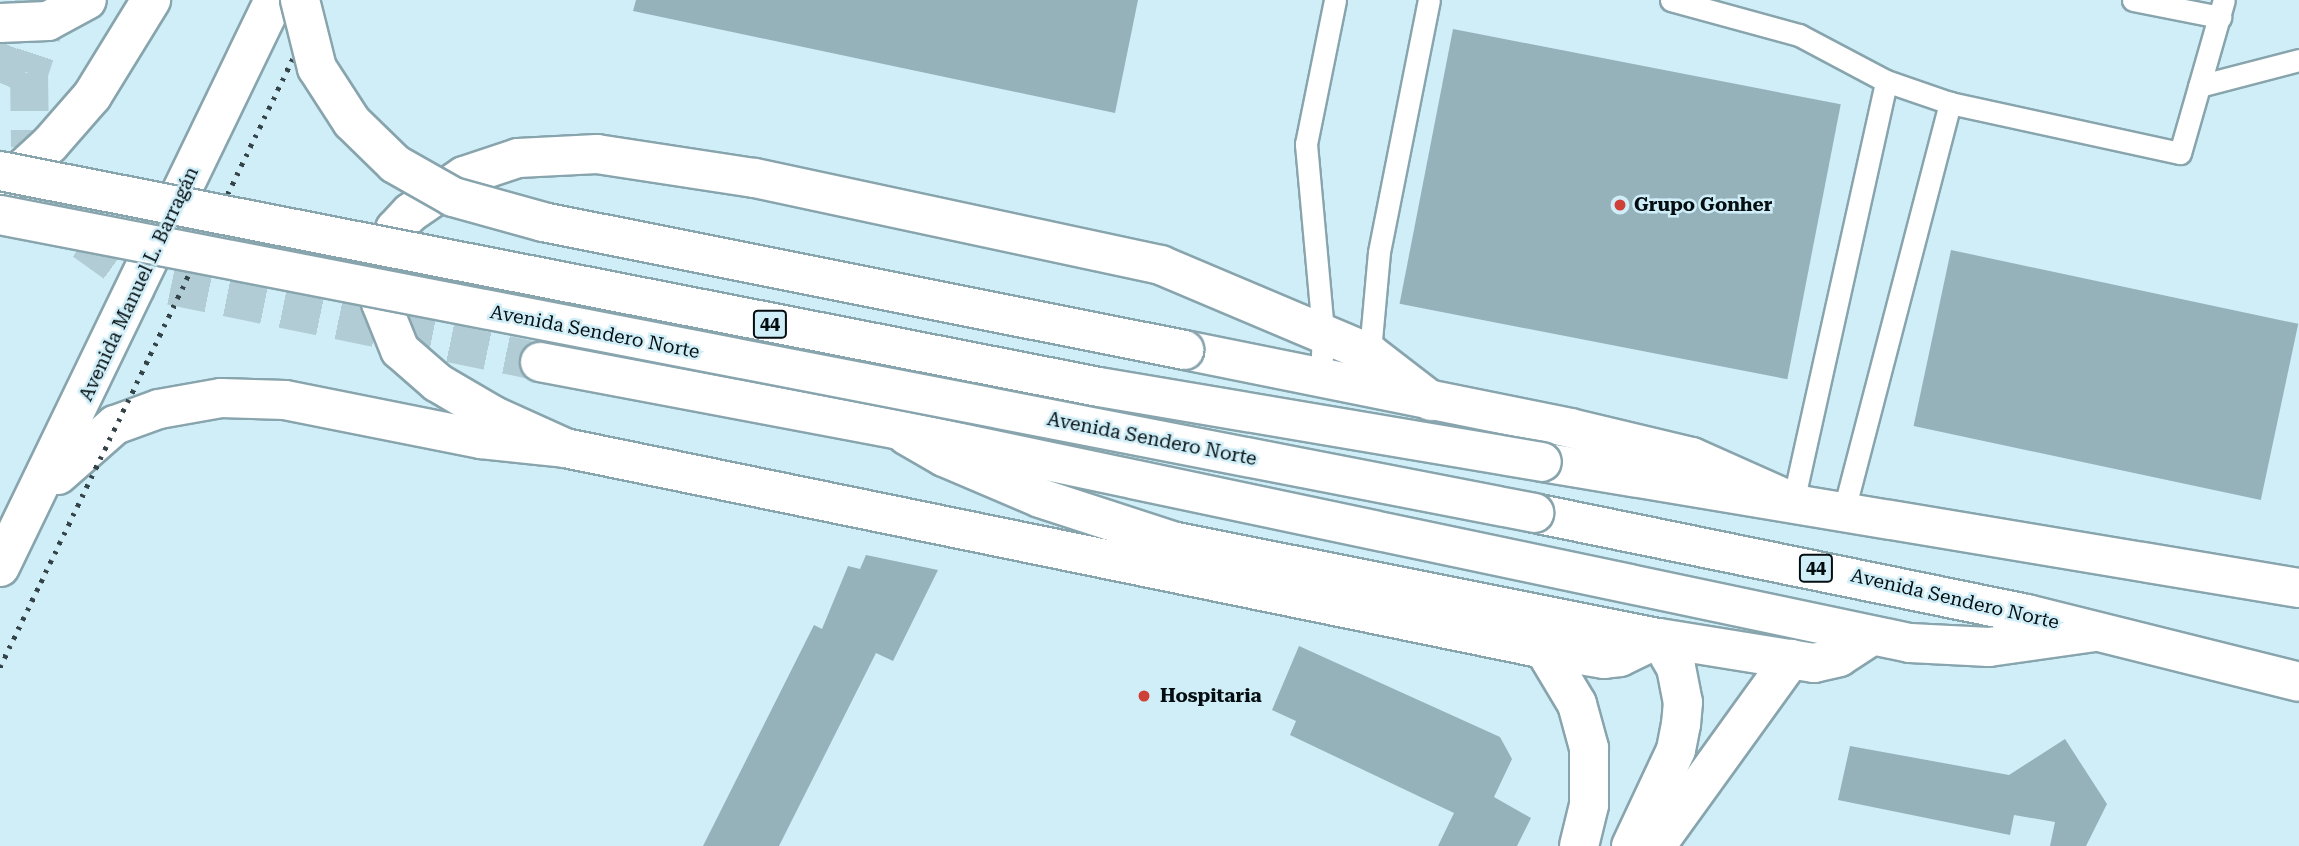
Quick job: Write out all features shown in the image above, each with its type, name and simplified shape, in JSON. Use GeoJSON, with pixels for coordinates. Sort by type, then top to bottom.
{"type":"FeatureCollection","features":[{"type":"Feature","properties":{"kind":"main road"},"geometry":{"type":"LineString","coordinates":[[0,23],[48,21],[87,0]]}},
{"type":"Feature","properties":{"kind":"main road"},"geometry":{"type":"LineString","coordinates":[[0,190],[50,144],[92,96],[151,0]]}},
{"type":"Feature","properties":{"kind":"main road","name":"Avenida Manuel L. Barragán"},"geometry":{"type":"LineString","coordinates":[[0,567],[274,0]]}},
{"type":"Feature","properties":{"kind":"main road"},"geometry":{"type":"LineString","coordinates":[[300,0],[317,68],[352,122],[396,164],[453,197],[543,222],[1321,379],[1369,371]]}},
{"type":"Feature","properties":{"kind":"main road"},"geometry":{"type":"LineString","coordinates":[[565,449],[494,416],[438,383],[400,350],[381,303],[384,262],[395,229],[410,213],[464,176],[518,158],[597,154],[754,178],[1161,265],[1323,331],[1369,371],[1431,401],[1570,428],[1692,457],[1790,501]]}},
{"type":"Feature","properties":{"kind":"main road","name":"Avenida Sendero Norte"},"geometry":{"type":"LineString","coordinates":[[0,172],[1099,387],[1542,463],[2298,585]]}},
{"type":"Feature","properties":{"kind":"main road","name":"Avenida Sendero Norte"},"geometry":{"type":"LineString","coordinates":[[0,215],[1833,572],[2299,682]]}},
{"type":"Feature","properties":{"kind":"main road"},"geometry":{"type":"LineString","coordinates":[[540,362],[895,429],[1871,636],[1943,648],[1989,647],[2095,632]]}},
{"type":"Feature","properties":{"kind":"main road"},"geometry":{"type":"LineString","coordinates":[[33,503],[68,464],[115,425],[159,409],[221,398],[285,400],[481,439],[565,449],[1544,649],[1604,659],[1634,652],[1659,638]]}},
{"type":"Feature","properties":{"kind":"main road"},"geometry":{"type":"LineString","coordinates":[[895,429],[944,457],[1040,498],[1172,541],[1659,638],[1791,659],[1825,662],[1871,636]]}},
{"type":"Feature","properties":{"kind":"main road"},"geometry":{"type":"LineString","coordinates":[[1631,846],[1676,750],[1681,724],[1683,702],[1676,667],[1659,638]]}},
{"type":"Feature","properties":{"kind":"main road"},"geometry":{"type":"LineString","coordinates":[[1544,649],[1577,704],[1589,748],[1590,805],[1579,846]]}},
{"type":"Feature","properties":{"kind":"main road"},"geometry":{"type":"LineString","coordinates":[[1656,846],[1791,659]]}},
{"type":"Feature","properties":{"kind":"lane"},"geometry":{"type":"LineString","coordinates":[[1321,379],[1323,331],[1307,144],[1335,0]]}},
{"type":"Feature","properties":{"kind":"lane"},"geometry":{"type":"LineString","coordinates":[[1369,371],[1379,252],[1429,0]]}},
{"type":"Feature","properties":{"kind":"lane"},"geometry":{"type":"LineString","coordinates":[[1671,0],[1799,36],[1886,81],[1950,103],[2180,153],[2222,9],[2133,0]]}},
{"type":"Feature","properties":{"kind":"lane"},"geometry":{"type":"LineString","coordinates":[[2199,86],[2299,60]]}},
{"type":"Feature","properties":{"kind":"lane"},"geometry":{"type":"LineString","coordinates":[[1790,501],[1886,81]]}},
{"type":"Feature","properties":{"kind":"lane"},"geometry":{"type":"LineString","coordinates":[[1844,510],[1950,103]]}},
{"type":"Feature","properties":{"kind":"building"},"geometry":{"type":"Polygon","coordinates":[[[636,0],[1138,0],[1115,113],[633,11],[636,0]]]}},
{"type":"Feature","properties":{"kind":"building","name":"Grupo Gonher"},"geometry":{"type":"Polygon","coordinates":[[[1453,29],[1841,104],[1787,379],[1400,304],[1453,29]]]}},
{"type":"Feature","properties":{"kind":"building"},"geometry":{"type":"Polygon","coordinates":[[[1951,250],[2298,324],[2261,500],[1914,426],[1951,250]]]}},
{"type":"Feature","properties":{"kind":"building"},"geometry":{"type":"Polygon","coordinates":[[[866,555],[938,570],[893,661],[876,653],[779,846],[703,846],[814,625],[822,629],[848,566],[860,569],[866,555]]]}},
{"type":"Feature","properties":{"kind":"building"},"geometry":{"type":"Polygon","coordinates":[[[1299,646],[1500,737],[1512,759],[1494,797],[1531,818],[1517,846],[1438,846],[1454,813],[1290,735],[1296,721],[1272,710],[1299,646]]]}},
{"type":"Feature","properties":{"kind":"building"},"geometry":{"type":"Polygon","coordinates":[[[2065,739],[2107,804],[2086,846],[2050,846],[2055,822],[2014,815],[2010,835],[1838,800],[1850,746],[2009,775],[2065,739]]]}},
{"type":"Feature","properties":{"kind":"tunnel"},"geometry":{"type":"LineString","coordinates":[[0,83],[36,0]]}},
{"type":"Feature","properties":{"kind":"tunnel"},"geometry":{"type":"LineString","coordinates":[[53,0],[29,73],[30,147],[50,198],[84,241],[124,270],[171,286],[540,362]]}},
{"type":"Feature","properties":{"kind":"railway"},"geometry":{"type":"LineString","coordinates":[[0,667],[321,0]]}},
{"type":"Feature","properties":{"kind":"place","name":"Grupo Gonher"},"geometry":{"type":"Point","coordinates":[1620,205]}},
{"type":"Feature","properties":{"kind":"place","name":"Hospitaria"},"geometry":{"type":"Point","coordinates":[1144,696]}}]}
